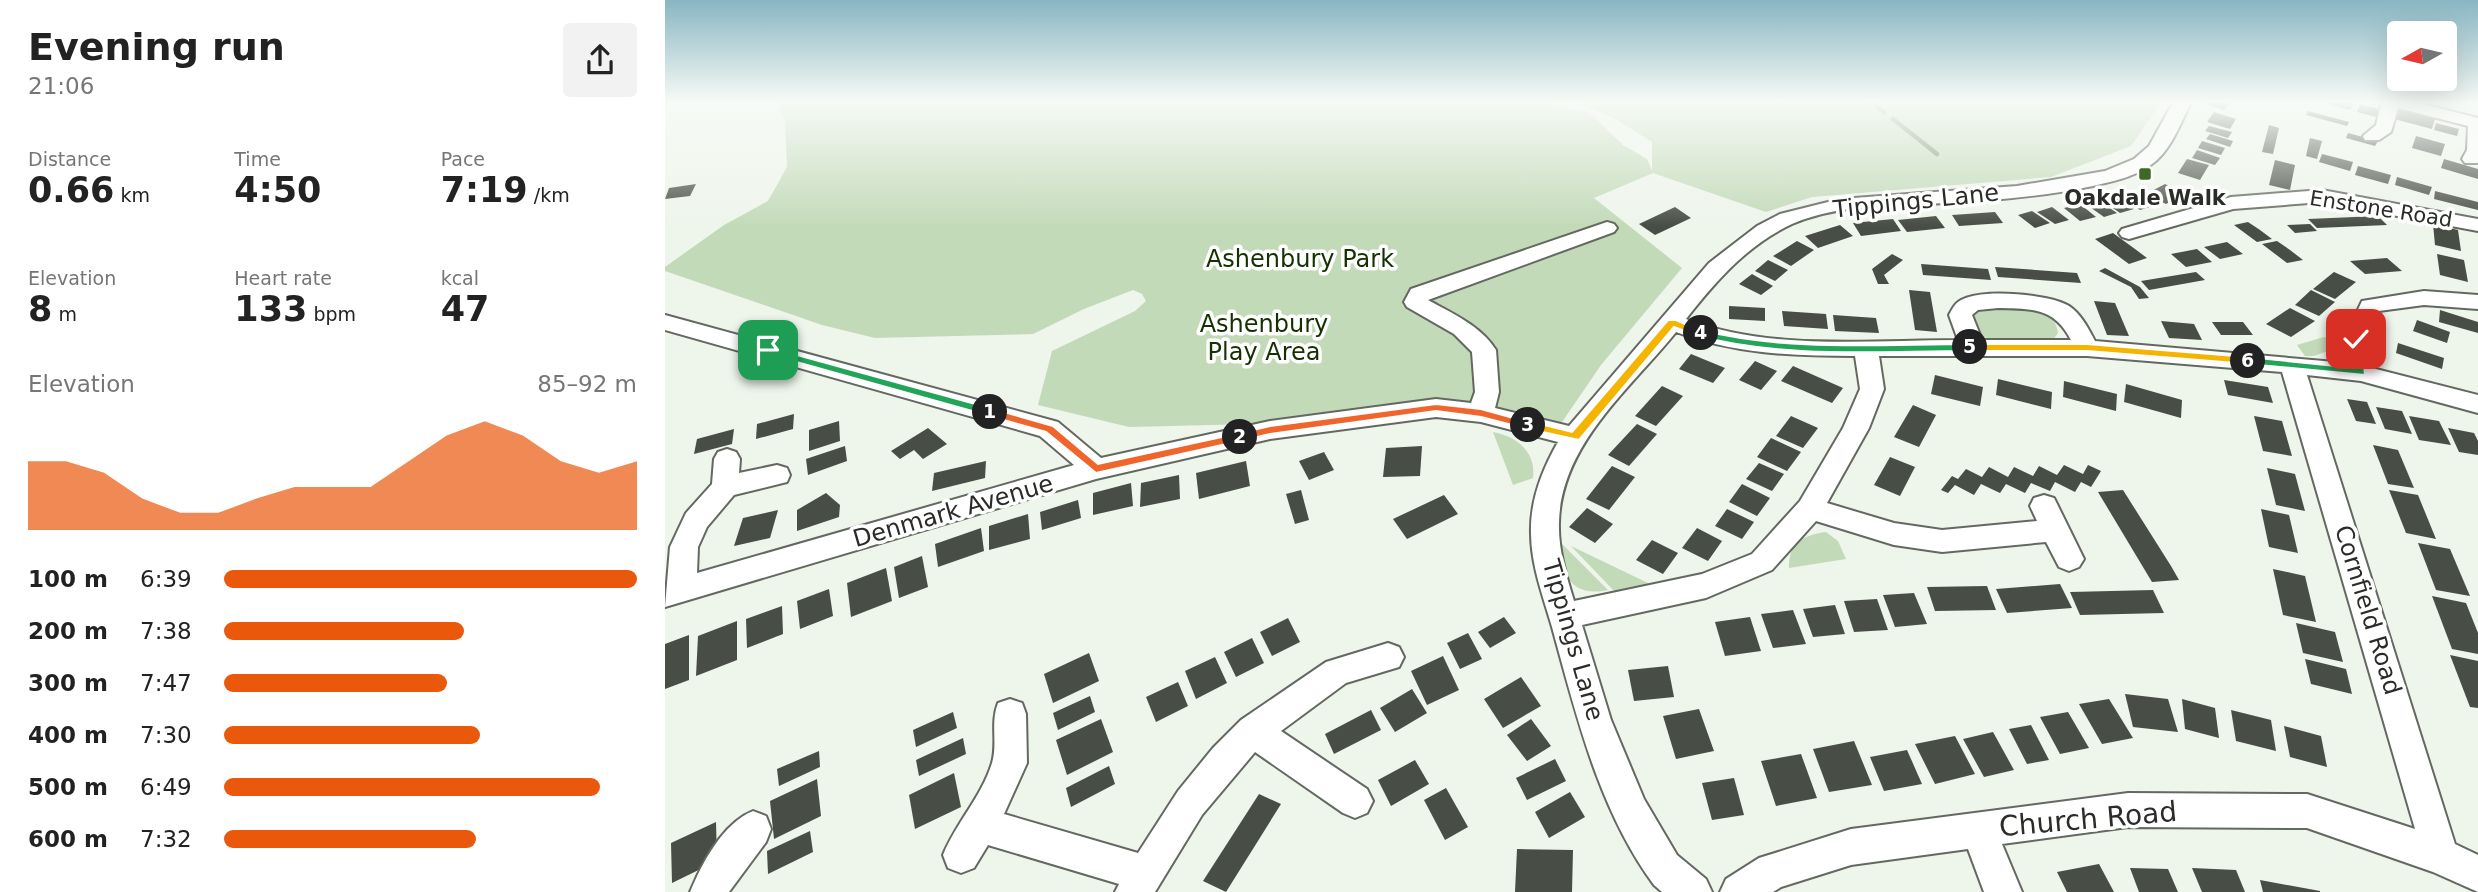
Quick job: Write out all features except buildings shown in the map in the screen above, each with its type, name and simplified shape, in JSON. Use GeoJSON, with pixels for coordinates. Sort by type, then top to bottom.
{"type":"FeatureCollection","features":[{"type":"Feature","properties":{"kind":"street","name":"Tippings Lane"},"geometry":{"type":"LineString","coordinates":[[1693,892],[1665,871],[1611,763],[1556,596],[1545,527],[1546,506],[1555,475],[1575,437],[1672,322],[1707,275],[1744,243],[1778,223],[1828,208],[1883,199],[1979,195],[2071,184],[2118,174],[2136,165],[2156,150],[2160,143]]}},
{"type":"Feature","properties":{"kind":"street","name":"Enstone Road"},"geometry":{"type":"LineString","coordinates":[[2129,233],[2231,202],[2322,196],[2478,225]]}},
{"type":"Feature","properties":{"kind":"street"},"geometry":{"type":"LineString","coordinates":[[2162,224],[2182,235]]}},
{"type":"Feature","properties":{"kind":"street"},"geometry":{"type":"LineString","coordinates":[[2478,225],[2478,231]]}},
{"type":"Feature","properties":{"kind":"street"},"geometry":{"type":"LineString","coordinates":[[1481,413],[1487,392],[1484,350],[1462,329],[1415,302],[1419,294],[1607,228]]}},
{"type":"Feature","properties":{"kind":"street"},"geometry":{"type":"LineString","coordinates":[[2361,373],[2356,339],[2370,306],[2400,298],[2437,296],[2478,302]]}},
{"type":"Feature","properties":{"kind":"street"},"geometry":{"type":"LineString","coordinates":[[1973,347],[1960,315],[1967,306],[1979,303],[2044,303],[2060,310],[2070,319],[2087,348]]}},
{"type":"Feature","properties":{"kind":"street"},"geometry":{"type":"LineString","coordinates":[[1672,322],[1730,341],[1791,348],[2087,348],[2293,365],[2361,373],[2478,404]]}},
{"type":"Feature","properties":{"kind":"street"},"geometry":{"type":"LineString","coordinates":[[668,326],[1049,429],[1096,469]]}},
{"type":"Feature","properties":{"kind":"street"},"geometry":{"type":"LineString","coordinates":[[1564,615],[1706,586],[1762,562],[1810,509],[1856,428],[1872,389],[1867,349]]}},
{"type":"Feature","properties":{"kind":"street","name":"Cornfield Road"},"geometry":{"type":"LineString","coordinates":[[2293,365],[2441,856]]}},
{"type":"Feature","properties":{"kind":"street","name":"Denmark Avenue"},"geometry":{"type":"LineString","coordinates":[[673,593],[1096,469],[1270,430],[1436,408],[1481,413],[1575,437]]}},
{"type":"Feature","properties":{"kind":"street"},"geometry":{"type":"LineString","coordinates":[[673,593],[684,547],[696,521],[725,487],[727,459]]}},
{"type":"Feature","properties":{"kind":"street"},"geometry":{"type":"LineString","coordinates":[[725,487],[777,475]]}},
{"type":"Feature","properties":{"kind":"street"},"geometry":{"type":"LineString","coordinates":[[1810,509],[1894,534],[1942,541],[2050,518],[2069,559]]}},
{"type":"Feature","properties":{"kind":"street"},"geometry":{"type":"LineString","coordinates":[[1010,714],[1010,763],[971,840],[1140,883],[1190,803],[1225,759],[1253,731],[1337,672],[1388,657]]}},
{"type":"Feature","properties":{"kind":"street"},"geometry":{"type":"LineString","coordinates":[[1253,731],[1355,801]]}},
{"type":"Feature","properties":{"kind":"street","name":"Church Road"},"geometry":{"type":"LineString","coordinates":[[1739,892],[1772,872],[1851,847],[2128,810],[2307,811],[2441,856],[2478,875]]}},
{"type":"Feature","properties":{"kind":"street"},"geometry":{"type":"LineString","coordinates":[[709,892],[719,872],[753,829]]}},
{"type":"Feature","properties":{"kind":"street"},"geometry":{"type":"LineString","coordinates":[[1978,829],[2003,892]]}},
{"type":"Feature","properties":{"kind":"green space","name":"Ashenbury Park"},"geometry":{"type":"Polygon","coordinates":[[[786,143],[1621,143],[1647,159],[1652,171],[1652,143],[2133,143],[2131,146],[2051,177],[1812,197],[1766,212],[1653,173],[1594,198],[1682,268],[1601,365],[1558,428],[1371,409],[1253,424],[1129,427],[1038,405],[1052,351],[1135,311],[1146,301],[1142,294],[1133,290],[1084,309],[1033,334],[875,338],[822,325],[665,271],[665,267],[724,225],[768,201],[787,167],[786,143]]]}},
{"type":"Feature","properties":{"kind":"green space"},"geometry":{"type":"Polygon","coordinates":[[[1981,306],[2038,310],[2055,322],[2058,333],[2053,340],[2014,341],[1995,340],[1977,334],[1970,311],[1981,306]]]}},
{"type":"Feature","properties":{"kind":"green space"},"geometry":{"type":"Polygon","coordinates":[[[2324,337],[2333,340],[2333,349],[2314,356],[2305,356],[2297,345],[2324,337]]]}},
{"type":"Feature","properties":{"kind":"green space"},"geometry":{"type":"Polygon","coordinates":[[[1493,432],[1510,438],[1523,447],[1532,461],[1533,478],[1513,485],[1493,432]]]}},
{"type":"Feature","properties":{"kind":"green space"},"geometry":{"type":"Polygon","coordinates":[[[1826,532],[1838,541],[1846,559],[1789,568],[1794,546],[1810,535],[1826,532]]]}},
{"type":"Feature","properties":{"kind":"green space"},"geometry":{"type":"Polygon","coordinates":[[[1560,542],[1608,590],[1585,590],[1571,581],[1563,564],[1560,542]]]}},
{"type":"Feature","properties":{"kind":"green space"},"geometry":{"type":"Polygon","coordinates":[[[1571,546],[1650,584],[1616,593],[1571,546]]]}},
{"type":"Feature","properties":{"kind":"waterway"},"geometry":{"type":"LineString","coordinates":[[1923,143],[1937,154]]}},
{"type":"Feature","properties":{"kind":"place","name":"Oakdale Walk"},"geometry":{"type":"Point","coordinates":[2145,174]}},
{"type":"Feature","properties":{"kind":"route"},"geometry":{"type":"LineString","coordinates":[[768,350],[1049,429],[1096,469],[1270,430],[1436,408],[1481,413],[1575,437],[1672,322],[1730,341],[1791,348],[2087,348],[2187,355],[2361,373],[2356,339]]}},
{"type":"Feature","properties":{"kind":"park label","name":"Ashenbury Play Area"},"geometry":{"type":"Point","coordinates":[1264,338]}}]}
